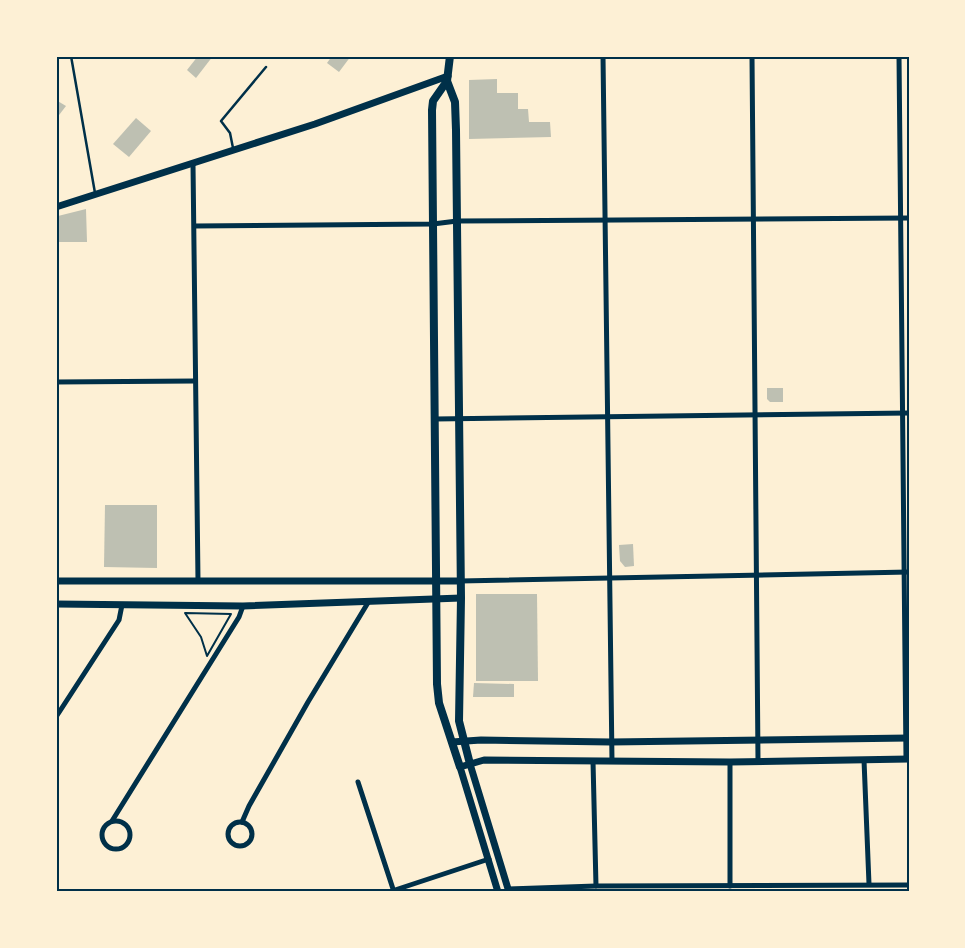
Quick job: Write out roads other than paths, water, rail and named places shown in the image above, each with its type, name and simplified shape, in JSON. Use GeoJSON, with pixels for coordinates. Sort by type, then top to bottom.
{"type":"FeatureCollection","features":[{"type":"Feature","properties":{"kind":"main road"},"geometry":{"type":"LineString","coordinates":[[450,56],[447,78],[433,101],[432,110],[438,693],[460,767]]}},
{"type":"Feature","properties":{"kind":"main road"},"geometry":{"type":"LineString","coordinates":[[447,78],[455,102],[460,581],[459,721],[470,764]]}},
{"type":"Feature","properties":{"kind":"street"},"geometry":{"type":"LineString","coordinates":[[603,56],[612,761]]}},
{"type":"Feature","properties":{"kind":"street"},"geometry":{"type":"LineString","coordinates":[[752,56],[758,576],[758,760]]}},
{"type":"Feature","properties":{"kind":"street"},"geometry":{"type":"LineString","coordinates":[[498,892],[460,767],[484,760],[730,762],[758,760],[907,760],[906,572],[901,413],[899,56]]}},
{"type":"Feature","properties":{"kind":"street"},"geometry":{"type":"LineString","coordinates":[[56,207],[315,124],[447,78]]}},
{"type":"Feature","properties":{"kind":"street"},"geometry":{"type":"LineString","coordinates":[[193,164],[198,581]]}},
{"type":"Feature","properties":{"kind":"street"},"geometry":{"type":"LineString","coordinates":[[195,226],[433,224],[456,221],[909,218]]}},
{"type":"Feature","properties":{"kind":"street"},"geometry":{"type":"LineString","coordinates":[[56,382],[195,382]]}},
{"type":"Feature","properties":{"kind":"street"},"geometry":{"type":"LineString","coordinates":[[435,419],[909,413]]}},
{"type":"Feature","properties":{"kind":"street"},"geometry":{"type":"LineString","coordinates":[[56,581],[460,581],[906,572]]}},
{"type":"Feature","properties":{"kind":"street"},"geometry":{"type":"LineString","coordinates":[[56,604],[243,606],[460,598]]}},
{"type":"Feature","properties":{"kind":"street"},"geometry":{"type":"LineString","coordinates":[[242,822],[248,806],[303,710],[369,601]]}},
{"type":"Feature","properties":{"kind":"street"},"geometry":{"type":"LineString","coordinates":[[56,716],[119,620],[122,605]]}},
{"type":"Feature","properties":{"kind":"street"},"geometry":{"type":"LineString","coordinates":[[112,821],[122,822],[128,829],[129,838],[120,848],[107,845],[102,838],[105,826],[112,821],[239,617],[243,606]]}},
{"type":"Feature","properties":{"kind":"street"},"geometry":{"type":"LineString","coordinates":[[452,742],[907,738]]}},
{"type":"Feature","properties":{"kind":"street"},"geometry":{"type":"LineString","coordinates":[[864,760],[868,884]]}},
{"type":"Feature","properties":{"kind":"street"},"geometry":{"type":"LineString","coordinates":[[593,761],[596,886]]}},
{"type":"Feature","properties":{"kind":"street"},"geometry":{"type":"LineString","coordinates":[[730,762],[730,886]]}},
{"type":"Feature","properties":{"kind":"street"},"geometry":{"type":"LineString","coordinates":[[470,764],[509,890],[596,886],[909,885]]}},
{"type":"Feature","properties":{"kind":"street"},"geometry":{"type":"LineString","coordinates":[[358,782],[393,891],[488,859]]}},
{"type":"Feature","properties":{"kind":"street"},"geometry":{"type":"LineString","coordinates":[[242,822],[249,826],[252,834],[249,842],[239,846],[229,840],[228,833],[234,824],[242,822]]}},
{"type":"Feature","properties":{"kind":"lane"},"geometry":{"type":"LineString","coordinates":[[71,56],[95,195]]}},
{"type":"Feature","properties":{"kind":"lane"},"geometry":{"type":"LineString","coordinates":[[234,149],[230,133],[221,121],[266,66]]}}]}
